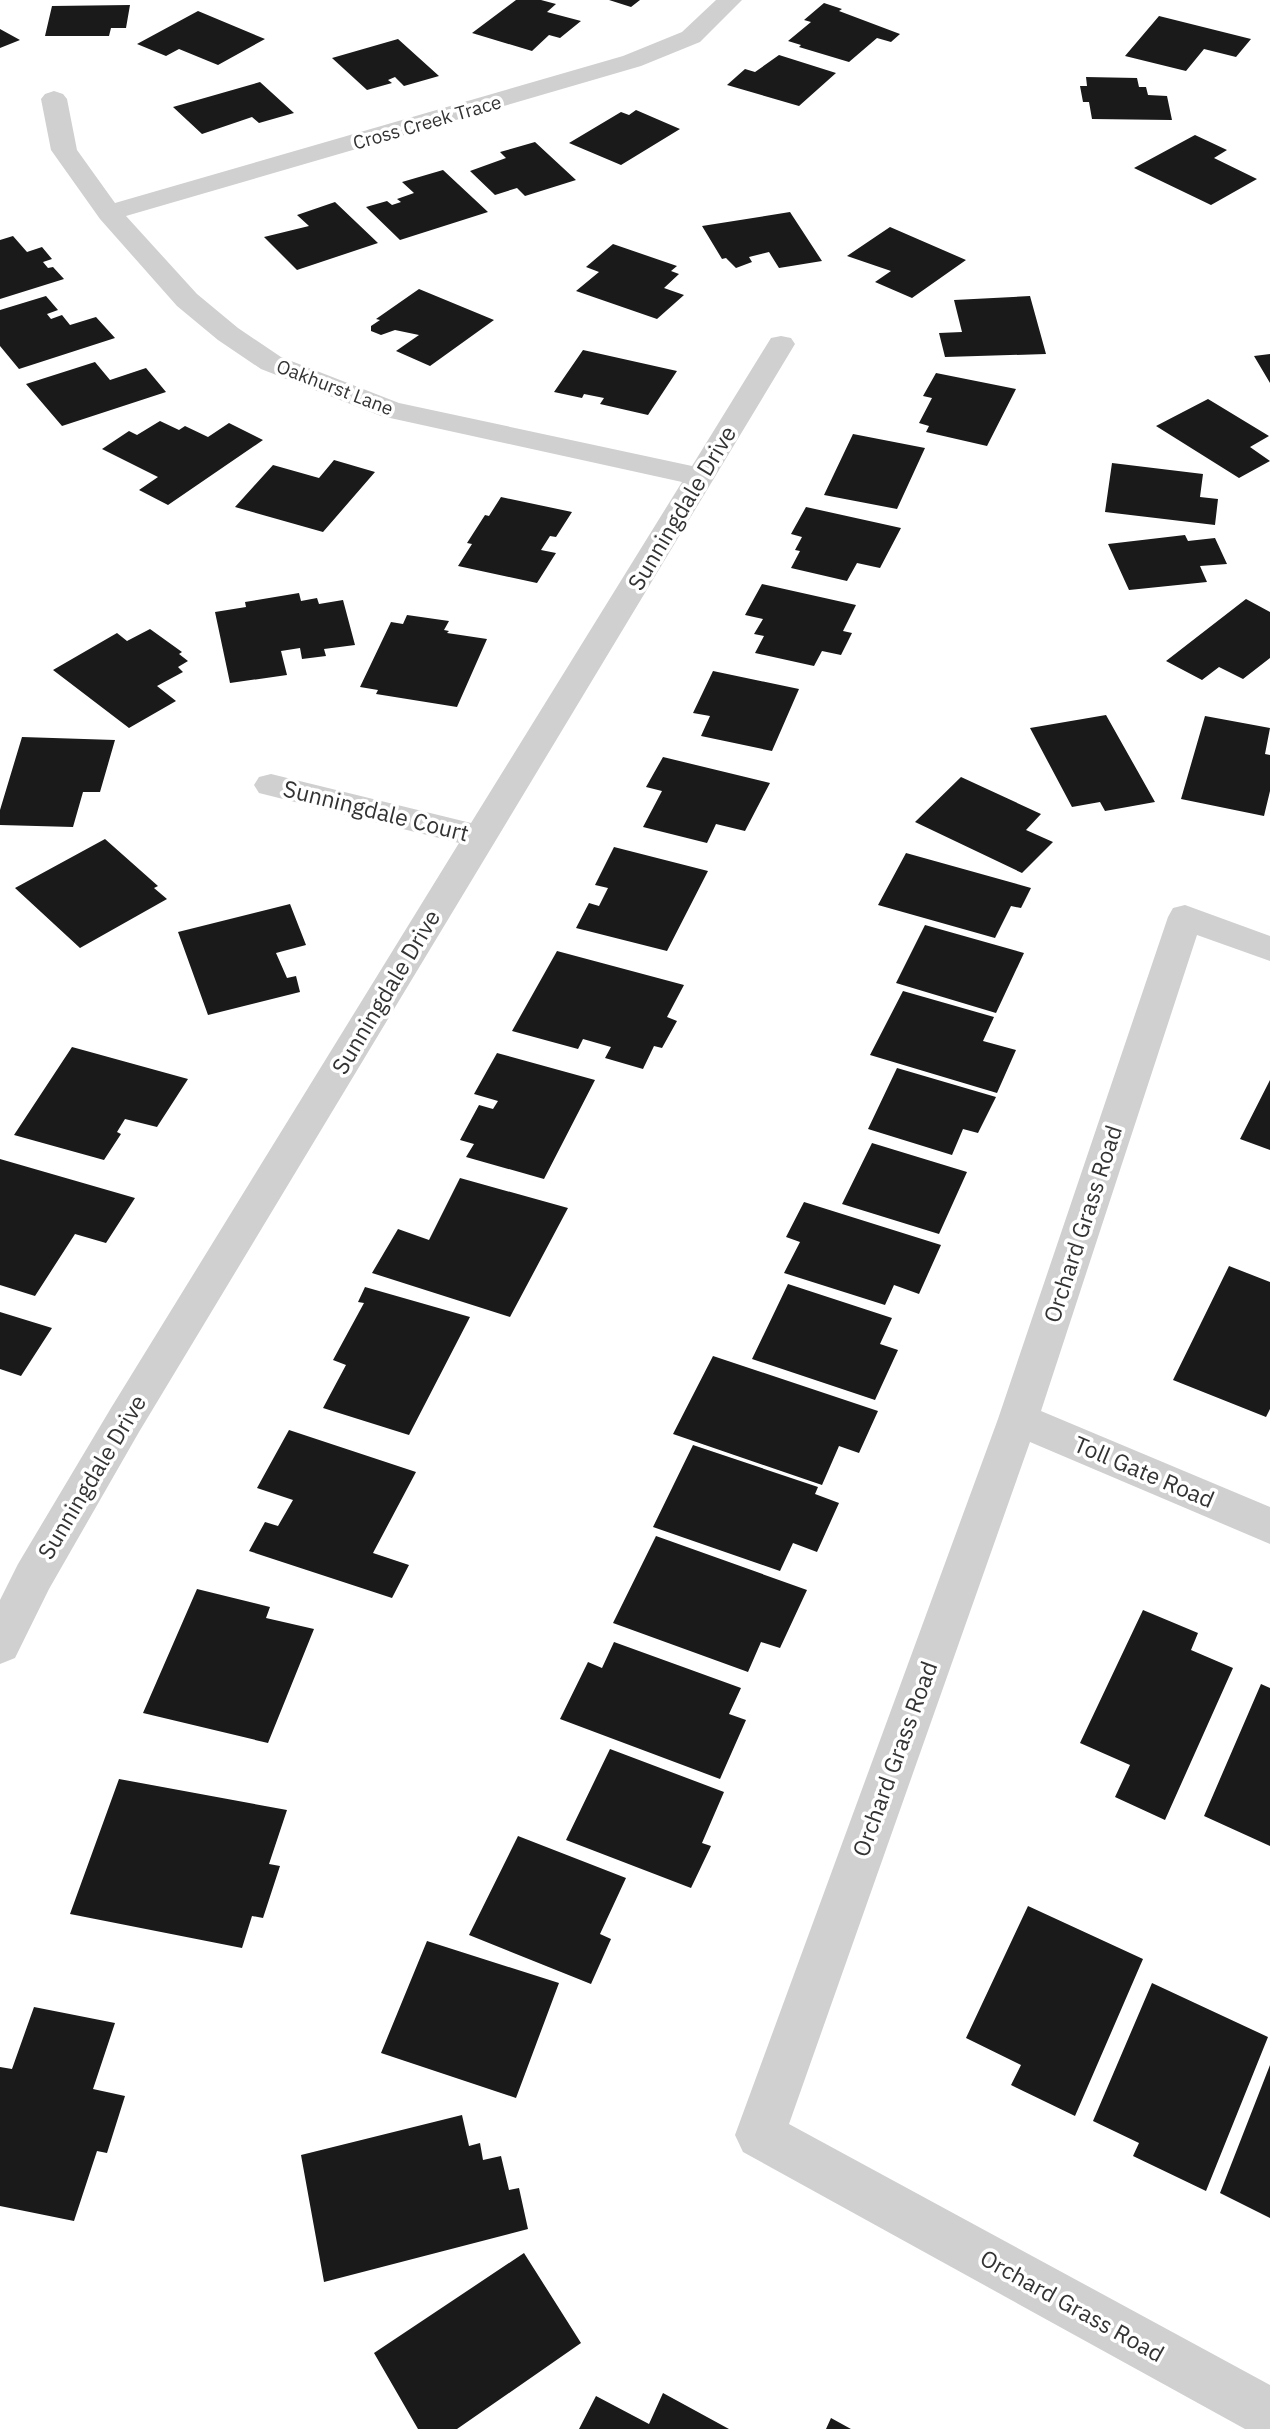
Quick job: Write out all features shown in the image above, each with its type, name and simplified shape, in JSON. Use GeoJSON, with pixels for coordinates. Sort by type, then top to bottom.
{"type":"FeatureCollection","features":[{"type":"Feature","properties":{"kind":"street","name":"Cross Creek Trace"},"geometry":{"type":"LineString","coordinates":[[109,213],[632,61],[691,37],[730,0]]}},
{"type":"Feature","properties":{"kind":"street","name":"Oakhurst Lane"},"geometry":{"type":"LineString","coordinates":[[54,99],[64,150],[109,213],[187,300],[228,334],[271,363],[391,410],[701,477]]}},
{"type":"Feature","properties":{"kind":"street","name":"Sunningdale Drive"},"geometry":{"type":"LineString","coordinates":[[0,1645],[33,1577],[125,1420],[781,344]]}},
{"type":"Feature","properties":{"kind":"street","name":"Sunningdale Court"},"geometry":{"type":"LineString","coordinates":[[271,785],[481,837]]}},
{"type":"Feature","properties":{"kind":"street","name":"Orchard Grass Road"},"geometry":{"type":"LineString","coordinates":[[1270,949],[1185,917],[1018,1419],[760,2135],[1270,2414]]}},
{"type":"Feature","properties":{"kind":"street","name":"Toll Gate Road"},"geometry":{"type":"LineString","coordinates":[[1018,1419],[1270,1526]]}},
{"type":"Feature","properties":{"kind":"building"},"geometry":{"type":"Polygon","coordinates":[[[516,0],[541,0],[556,4],[547,12],[581,21],[560,38],[549,35],[532,51],[472,33],[516,0]]]}},
{"type":"Feature","properties":{"kind":"building"},"geometry":{"type":"Polygon","coordinates":[[[609,0],[640,0],[631,7],[609,0]]]}},
{"type":"Feature","properties":{"kind":"building"},"geometry":{"type":"Polygon","coordinates":[[[824,3],[900,34],[891,42],[877,38],[849,62],[788,41],[811,22],[804,20],[824,3]]]}},
{"type":"Feature","properties":{"kind":"building"},"geometry":{"type":"Polygon","coordinates":[[[130,5],[126,28],[111,28],[109,36],[45,36],[52,6],[130,5]]]}},
{"type":"Feature","properties":{"kind":"building"},"geometry":{"type":"Polygon","coordinates":[[[198,11],[265,39],[218,65],[179,49],[166,56],[137,44],[198,11]]]}},
{"type":"Feature","properties":{"kind":"building"},"geometry":{"type":"Polygon","coordinates":[[[1159,16],[1251,39],[1236,57],[1204,49],[1186,71],[1125,56],[1159,16]]]}},
{"type":"Feature","properties":{"kind":"building"},"geometry":{"type":"Polygon","coordinates":[[[0,29],[20,40],[0,48],[0,29]]]}},
{"type":"Feature","properties":{"kind":"building"},"geometry":{"type":"Polygon","coordinates":[[[398,39],[439,76],[404,86],[395,77],[388,80],[392,83],[367,90],[332,58],[398,39]]]}},
{"type":"Feature","properties":{"kind":"building"},"geometry":{"type":"Polygon","coordinates":[[[779,55],[836,73],[799,106],[727,85],[745,69],[755,72],[779,55]]]}},
{"type":"Feature","properties":{"kind":"building"},"geometry":{"type":"Polygon","coordinates":[[[1086,77],[1137,78],[1139,87],[1146,87],[1148,95],[1167,96],[1172,120],[1092,119],[1089,102],[1083,102],[1080,86],[1087,86],[1086,77]]]}},
{"type":"Feature","properties":{"kind":"building"},"geometry":{"type":"Polygon","coordinates":[[[260,82],[294,113],[259,123],[252,117],[202,134],[173,107],[260,82]]]}},
{"type":"Feature","properties":{"kind":"building"},"geometry":{"type":"Polygon","coordinates":[[[636,110],[680,129],[621,165],[569,143],[621,112],[629,115],[636,110]]]}},
{"type":"Feature","properties":{"kind":"building"},"geometry":{"type":"Polygon","coordinates":[[[1195,135],[1227,150],[1214,158],[1257,179],[1211,205],[1134,168],[1195,135]]]}},
{"type":"Feature","properties":{"kind":"building"},"geometry":{"type":"Polygon","coordinates":[[[535,142],[576,180],[525,196],[517,188],[495,195],[470,171],[506,158],[500,152],[535,142]]]}},
{"type":"Feature","properties":{"kind":"building"},"geometry":{"type":"Polygon","coordinates":[[[443,170],[488,212],[400,240],[366,207],[387,201],[392,205],[401,202],[397,199],[414,193],[402,182],[443,170]]]}},
{"type":"Feature","properties":{"kind":"building"},"geometry":{"type":"Polygon","coordinates":[[[335,202],[378,243],[297,270],[264,237],[309,226],[297,215],[335,202]]]}},
{"type":"Feature","properties":{"kind":"building"},"geometry":{"type":"Polygon","coordinates":[[[790,212],[822,261],[779,268],[769,252],[749,257],[752,262],[736,268],[726,258],[722,259],[702,226],[790,212]]]}},
{"type":"Feature","properties":{"kind":"building"},"geometry":{"type":"Polygon","coordinates":[[[890,227],[966,260],[912,298],[875,282],[891,271],[847,256],[890,227]]]}},
{"type":"Feature","properties":{"kind":"building"},"geometry":{"type":"Polygon","coordinates":[[[13,236],[27,252],[42,247],[52,259],[43,262],[48,268],[53,267],[64,279],[0,299],[0,240],[13,236]]]}},
{"type":"Feature","properties":{"kind":"building"},"geometry":{"type":"Polygon","coordinates":[[[613,244],[677,266],[671,271],[679,274],[664,288],[684,295],[657,319],[576,291],[599,272],[586,267],[613,244]]]}},
{"type":"Feature","properties":{"kind":"building"},"geometry":{"type":"Polygon","coordinates":[[[419,289],[494,320],[430,366],[396,351],[419,335],[395,330],[381,335],[371,331],[371,326],[380,320],[376,319],[419,289]]]}},
{"type":"Feature","properties":{"kind":"building"},"geometry":{"type":"Polygon","coordinates":[[[46,296],[58,310],[47,314],[51,319],[62,315],[70,325],[96,317],[115,338],[19,369],[0,346],[0,310],[46,296]]]}},
{"type":"Feature","properties":{"kind":"building"},"geometry":{"type":"Polygon","coordinates":[[[1030,296],[1046,354],[945,357],[939,333],[962,332],[954,300],[1030,296]]]}},
{"type":"Feature","properties":{"kind":"building"},"geometry":{"type":"Polygon","coordinates":[[[583,350],[677,371],[648,415],[600,404],[604,398],[584,394],[582,398],[554,392],[583,350]]]}},
{"type":"Feature","properties":{"kind":"building"},"geometry":{"type":"Polygon","coordinates":[[[1270,354],[1270,383],[1254,356],[1270,354]]]}},
{"type":"Feature","properties":{"kind":"building"},"geometry":{"type":"Polygon","coordinates":[[[95,362],[110,380],[146,368],[166,392],[62,426],[26,384],[95,362]]]}},
{"type":"Feature","properties":{"kind":"building"},"geometry":{"type":"Polygon","coordinates":[[[936,373],[1016,389],[987,446],[926,432],[929,426],[919,423],[932,398],[923,396],[936,373]]]}},
{"type":"Feature","properties":{"kind":"building"},"geometry":{"type":"Polygon","coordinates":[[[1208,399],[1269,436],[1250,447],[1270,461],[1239,478],[1156,426],[1208,399]]]}},
{"type":"Feature","properties":{"kind":"building"},"geometry":{"type":"Polygon","coordinates":[[[160,421],[179,430],[185,426],[208,437],[229,423],[263,440],[168,505],[139,490],[158,477],[102,449],[129,431],[137,435],[160,421]]]}},
{"type":"Feature","properties":{"kind":"building"},"geometry":{"type":"Polygon","coordinates":[[[853,434],[925,448],[897,509],[824,495],[853,434]]]}},
{"type":"Feature","properties":{"kind":"building"},"geometry":{"type":"Polygon","coordinates":[[[334,460],[375,472],[323,532],[235,507],[273,465],[319,478],[334,460]]]}},
{"type":"Feature","properties":{"kind":"building"},"geometry":{"type":"Polygon","coordinates":[[[1112,463],[1203,474],[1200,497],[1218,499],[1215,525],[1105,512],[1112,463]]]}},
{"type":"Feature","properties":{"kind":"building"},"geometry":{"type":"Polygon","coordinates":[[[501,497],[572,512],[556,537],[550,536],[541,550],[556,553],[537,583],[458,566],[472,544],[467,543],[485,515],[489,516],[501,497]]]}},
{"type":"Feature","properties":{"kind":"building"},"geometry":{"type":"Polygon","coordinates":[[[806,507],[901,528],[880,568],[857,563],[847,581],[791,568],[800,551],[795,550],[802,537],[791,534],[806,507]]]}},
{"type":"Feature","properties":{"kind":"building"},"geometry":{"type":"Polygon","coordinates":[[[1185,535],[1188,541],[1215,538],[1227,564],[1200,566],[1207,582],[1129,590],[1108,544],[1185,535]]]}},
{"type":"Feature","properties":{"kind":"building"},"geometry":{"type":"Polygon","coordinates":[[[762,584],[856,605],[843,631],[852,633],[841,655],[822,651],[814,666],[755,653],[764,636],[754,634],[763,619],[745,615],[762,584]]]}},
{"type":"Feature","properties":{"kind":"building"},"geometry":{"type":"Polygon","coordinates":[[[299,593],[301,601],[317,598],[319,604],[343,600],[355,645],[324,649],[326,656],[302,659],[300,648],[281,651],[287,675],[230,683],[215,612],[246,607],[245,602],[299,593]]]}},
{"type":"Feature","properties":{"kind":"building"},"geometry":{"type":"Polygon","coordinates":[[[1246,599],[1270,612],[1270,658],[1243,679],[1219,667],[1202,680],[1166,661],[1246,599]]]}},
{"type":"Feature","properties":{"kind":"building"},"geometry":{"type":"Polygon","coordinates":[[[407,615],[449,621],[444,630],[449,631],[447,633],[487,639],[457,707],[376,694],[378,690],[360,687],[391,622],[403,624],[407,615]]]}},
{"type":"Feature","properties":{"kind":"building"},"geometry":{"type":"Polygon","coordinates":[[[150,629],[182,652],[179,654],[188,661],[178,667],[183,672],[157,686],[176,701],[129,728],[53,670],[117,633],[127,641],[150,629]]]}},
{"type":"Feature","properties":{"kind":"building"},"geometry":{"type":"Polygon","coordinates":[[[713,671],[799,689],[772,751],[701,736],[710,716],[693,713],[713,671]]]}},
{"type":"Feature","properties":{"kind":"building"},"geometry":{"type":"Polygon","coordinates":[[[1106,715],[1155,802],[1105,811],[1100,802],[1072,807],[1030,728],[1106,715]]]}},
{"type":"Feature","properties":{"kind":"building"},"geometry":{"type":"Polygon","coordinates":[[[1205,716],[1270,728],[1265,754],[1270,755],[1270,791],[1264,816],[1181,799],[1205,716]]]}},
{"type":"Feature","properties":{"kind":"building"},"geometry":{"type":"Polygon","coordinates":[[[22,737],[115,740],[100,792],[83,792],[73,827],[0,825],[0,810],[22,737]]]}},
{"type":"Feature","properties":{"kind":"building"},"geometry":{"type":"Polygon","coordinates":[[[663,757],[770,783],[745,831],[716,824],[707,843],[643,827],[662,791],[646,787],[663,757]]]}},
{"type":"Feature","properties":{"kind":"building"},"geometry":{"type":"Polygon","coordinates":[[[961,777],[1041,814],[1026,830],[1053,842],[1022,873],[915,822],[961,777]]]}},
{"type":"Feature","properties":{"kind":"building"},"geometry":{"type":"Polygon","coordinates":[[[105,839],[158,886],[154,888],[167,899],[80,948],[15,888],[105,839]]]}},
{"type":"Feature","properties":{"kind":"building"},"geometry":{"type":"Polygon","coordinates":[[[614,847],[708,871],[667,951],[576,928],[589,903],[599,906],[608,888],[595,885],[614,847]]]}},
{"type":"Feature","properties":{"kind":"building"},"geometry":{"type":"Polygon","coordinates":[[[906,853],[1031,888],[1021,908],[1011,906],[995,938],[878,905],[906,853]]]}},
{"type":"Feature","properties":{"kind":"building"},"geometry":{"type":"Polygon","coordinates":[[[290,904],[306,945],[276,953],[287,978],[296,976],[300,992],[208,1015],[178,932],[290,904]]]}},
{"type":"Feature","properties":{"kind":"building"},"geometry":{"type":"Polygon","coordinates":[[[925,925],[1024,953],[996,1013],[896,983],[925,925]]]}},
{"type":"Feature","properties":{"kind":"building"},"geometry":{"type":"Polygon","coordinates":[[[557,951],[684,985],[667,1017],[677,1021],[662,1048],[654,1046],[643,1069],[605,1058],[611,1047],[583,1039],[578,1049],[512,1031],[557,951]]]}},
{"type":"Feature","properties":{"kind":"building"},"geometry":{"type":"Polygon","coordinates":[[[903,991],[994,1017],[983,1041],[1016,1050],[997,1093],[870,1055],[903,991]]]}},
{"type":"Feature","properties":{"kind":"building"},"geometry":{"type":"Polygon","coordinates":[[[72,1047],[188,1079],[157,1127],[125,1119],[117,1132],[121,1134],[104,1160],[14,1135],[72,1047]]]}},
{"type":"Feature","properties":{"kind":"building"},"geometry":{"type":"Polygon","coordinates":[[[497,1053],[595,1080],[544,1179],[466,1157],[474,1144],[460,1140],[479,1105],[493,1109],[498,1101],[474,1094],[497,1053]]]}},
{"type":"Feature","properties":{"kind":"building"},"geometry":{"type":"Polygon","coordinates":[[[897,1068],[996,1097],[978,1133],[963,1129],[952,1155],[868,1129],[897,1068]]]}},
{"type":"Feature","properties":{"kind":"building"},"geometry":{"type":"Polygon","coordinates":[[[1270,1080],[1270,1150],[1240,1139],[1270,1080]]]}},
{"type":"Feature","properties":{"kind":"building"},"geometry":{"type":"Polygon","coordinates":[[[872,1143],[967,1172],[939,1234],[842,1204],[872,1143]]]}},
{"type":"Feature","properties":{"kind":"building"},"geometry":{"type":"Polygon","coordinates":[[[0,1159],[135,1198],[106,1243],[75,1234],[35,1296],[0,1285],[0,1159]]]}},
{"type":"Feature","properties":{"kind":"building"},"geometry":{"type":"Polygon","coordinates":[[[460,1178],[568,1208],[510,1317],[372,1273],[398,1229],[429,1240],[460,1178]]]}},
{"type":"Feature","properties":{"kind":"building"},"geometry":{"type":"Polygon","coordinates":[[[804,1202],[941,1245],[919,1294],[894,1285],[885,1305],[784,1273],[800,1242],[786,1237],[804,1202]]]}},
{"type":"Feature","properties":{"kind":"building"},"geometry":{"type":"Polygon","coordinates":[[[1229,1266],[1270,1282],[1270,1409],[1266,1417],[1173,1380],[1229,1266]]]}},
{"type":"Feature","properties":{"kind":"building"},"geometry":{"type":"Polygon","coordinates":[[[788,1284],[892,1318],[880,1344],[898,1350],[875,1400],[752,1359],[788,1284]]]}},
{"type":"Feature","properties":{"kind":"building"},"geometry":{"type":"Polygon","coordinates":[[[365,1287],[470,1317],[409,1435],[323,1408],[346,1365],[333,1360],[364,1303],[358,1302],[365,1287]]]}},
{"type":"Feature","properties":{"kind":"building"},"geometry":{"type":"Polygon","coordinates":[[[0,1312],[52,1328],[21,1376],[0,1369],[0,1312]]]}},
{"type":"Feature","properties":{"kind":"building"},"geometry":{"type":"Polygon","coordinates":[[[713,1356],[878,1411],[859,1453],[839,1446],[822,1485],[673,1434],[713,1356]]]}},
{"type":"Feature","properties":{"kind":"building"},"geometry":{"type":"Polygon","coordinates":[[[289,1430],[416,1472],[373,1553],[409,1565],[392,1598],[249,1551],[265,1522],[278,1526],[293,1500],[257,1488],[289,1430]]]}},
{"type":"Feature","properties":{"kind":"building"},"geometry":{"type":"Polygon","coordinates":[[[693,1445],[818,1487],[815,1494],[839,1503],[817,1552],[793,1543],[780,1571],[653,1527],[693,1445]]]}},
{"type":"Feature","properties":{"kind":"building"},"geometry":{"type":"Polygon","coordinates":[[[656,1536],[807,1590],[780,1648],[761,1642],[748,1672],[613,1623],[656,1536]]]}},
{"type":"Feature","properties":{"kind":"building"},"geometry":{"type":"Polygon","coordinates":[[[197,1589],[270,1607],[266,1618],[314,1629],[268,1743],[143,1713],[197,1589]]]}},
{"type":"Feature","properties":{"kind":"building"},"geometry":{"type":"Polygon","coordinates":[[[1143,1610],[1198,1633],[1191,1650],[1233,1668],[1165,1820],[1115,1797],[1130,1765],[1080,1743],[1143,1610]]]}},
{"type":"Feature","properties":{"kind":"building"},"geometry":{"type":"Polygon","coordinates":[[[614,1642],[741,1688],[729,1714],[746,1720],[720,1779],[560,1719],[588,1662],[602,1668],[614,1642]]]}},
{"type":"Feature","properties":{"kind":"building"},"geometry":{"type":"Polygon","coordinates":[[[1261,1684],[1270,1688],[1270,1846],[1204,1816],[1261,1684]]]}},
{"type":"Feature","properties":{"kind":"building"},"geometry":{"type":"Polygon","coordinates":[[[610,1749],[724,1792],[702,1843],[711,1846],[691,1888],[566,1840],[610,1749]]]}},
{"type":"Feature","properties":{"kind":"building"},"geometry":{"type":"Polygon","coordinates":[[[119,1779],[287,1810],[269,1864],[280,1866],[263,1918],[252,1916],[242,1948],[70,1914],[119,1779]]]}},
{"type":"Feature","properties":{"kind":"building"},"geometry":{"type":"Polygon","coordinates":[[[518,1836],[626,1878],[600,1934],[611,1939],[591,1984],[469,1935],[518,1836]]]}},
{"type":"Feature","properties":{"kind":"building"},"geometry":{"type":"Polygon","coordinates":[[[1028,1906],[1143,1959],[1075,2116],[1011,2085],[1021,2065],[966,2038],[1028,1906]]]}},
{"type":"Feature","properties":{"kind":"building"},"geometry":{"type":"Polygon","coordinates":[[[427,1941],[559,1983],[516,2098],[381,2053],[427,1941]]]}},
{"type":"Feature","properties":{"kind":"building"},"geometry":{"type":"Polygon","coordinates":[[[1152,1983],[1268,2037],[1206,2191],[1133,2156],[1139,2143],[1093,2121],[1152,1983]]]}},
{"type":"Feature","properties":{"kind":"building"},"geometry":{"type":"Polygon","coordinates":[[[34,2007],[115,2023],[93,2089],[125,2096],[107,2153],[97,2151],[74,2221],[0,2206],[0,2067],[12,2069],[34,2007]]]}},
{"type":"Feature","properties":{"kind":"building"},"geometry":{"type":"Polygon","coordinates":[[[1270,2065],[1270,2218],[1220,2193],[1270,2065]]]}},
{"type":"Feature","properties":{"kind":"building"},"geometry":{"type":"Polygon","coordinates":[[[462,2115],[469,2146],[480,2143],[483,2160],[501,2156],[509,2190],[519,2188],[528,2229],[324,2282],[301,2155],[462,2115]]]}},
{"type":"Feature","properties":{"kind":"building"},"geometry":{"type":"Polygon","coordinates":[[[524,2253],[581,2343],[457,2429],[418,2429],[374,2353],[524,2253]]]}},
{"type":"Feature","properties":{"kind":"building"},"geometry":{"type":"Polygon","coordinates":[[[663,2393],[729,2429],[579,2429],[596,2396],[649,2424],[663,2393]]]}},
{"type":"Feature","properties":{"kind":"building"},"geometry":{"type":"Polygon","coordinates":[[[831,2418],[851,2429],[826,2429],[831,2418]]]}}]}
